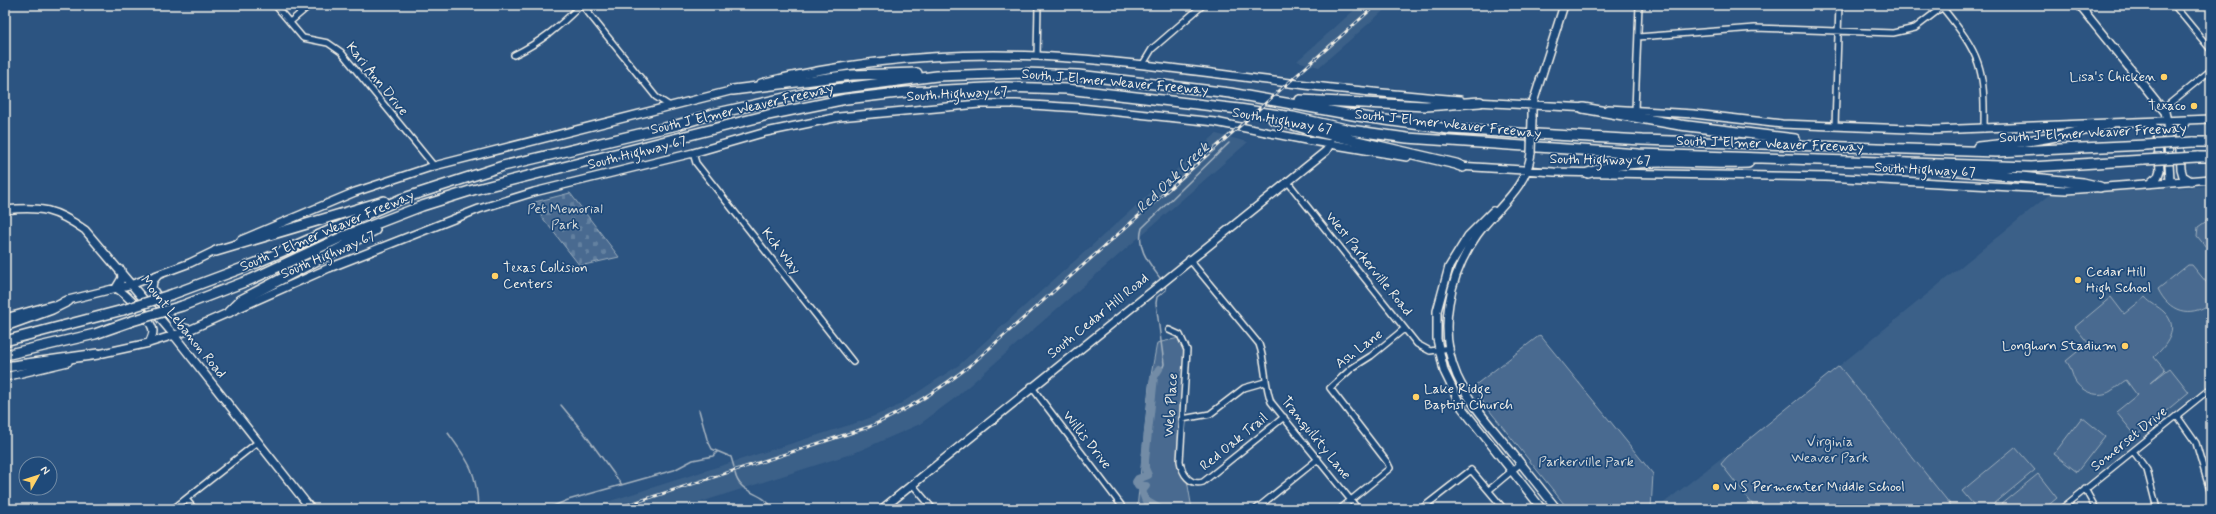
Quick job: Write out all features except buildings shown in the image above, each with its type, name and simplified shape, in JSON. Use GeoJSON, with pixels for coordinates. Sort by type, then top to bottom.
{"type":"FeatureCollection","features":[{"type":"Feature","properties":{"kind":"highway"},"geometry":{"type":"LineString","coordinates":[[733,90],[866,74],[931,72],[937,76]]}},
{"type":"Feature","properties":{"kind":"highway","name":"South J Elmer Weaver Freeway"},"geometry":{"type":"LineString","coordinates":[[5,341],[122,310],[173,294],[256,262],[401,199],[503,166],[677,125],[749,105],[827,89],[937,76],[1025,73],[1078,74],[1282,101],[1364,117],[1449,129],[1642,140],[1948,151],[2030,152],[2211,142]]}},
{"type":"Feature","properties":{"kind":"highway","name":"South J Elmer Weaver Freeway"},"geometry":{"type":"LineString","coordinates":[[5,355],[95,334],[182,306],[252,279],[342,237],[422,206],[519,177],[768,115],[846,99],[959,88],[1037,87],[1126,97],[1174,100],[1293,117],[1350,130],[1444,141],[1640,154],[2031,167],[2211,157]]}},
{"type":"Feature","properties":{"kind":"highway"},"geometry":{"type":"LineString","coordinates":[[1282,101],[1292,99],[1426,106],[1480,102]]}},
{"type":"Feature","properties":{"kind":"highway"},"geometry":{"type":"LineString","coordinates":[[1583,108],[1680,125],[1762,136],[1831,142],[1849,147]]}},
{"type":"Feature","properties":{"kind":"highway"},"geometry":{"type":"LineString","coordinates":[[1239,109],[1314,131],[1456,164],[1463,167]]}},
{"type":"Feature","properties":{"kind":"highway"},"geometry":{"type":"LineString","coordinates":[[1948,151],[2051,138],[2109,124]]}},
{"type":"Feature","properties":{"kind":"highway"},"geometry":{"type":"LineString","coordinates":[[1588,173],[1600,168],[1628,164],[1730,163],[1781,161],[1794,158]]}},
{"type":"Feature","properties":{"kind":"highway"},"geometry":{"type":"LineString","coordinates":[[1910,162],[1927,168],[2083,183],[2100,187]]}},
{"type":"Feature","properties":{"kind":"highway"},"geometry":{"type":"LineString","coordinates":[[216,250],[384,200],[401,199]]}},
{"type":"Feature","properties":{"kind":"highway"},"geometry":{"type":"LineString","coordinates":[[229,312],[240,300],[422,206]]}},
{"type":"Feature","properties":{"kind":"highway"},"geometry":{"type":"LineString","coordinates":[[5,326],[52,310],[68,300]]}},
{"type":"Feature","properties":{"kind":"highway"},"geometry":{"type":"LineString","coordinates":[[5,368],[98,354]]}},
{"type":"Feature","properties":{"kind":"main road"},"geometry":{"type":"LineString","coordinates":[[1557,509],[1479,414],[1458,376],[1450,348],[1448,320],[1449,304],[1457,274],[1464,256],[1478,234],[1522,182],[1527,171],[1531,153],[1532,106],[1564,5]]}},
{"type":"Feature","properties":{"kind":"main road"},"geometry":{"type":"LineString","coordinates":[[2079,5],[2163,109],[2167,121],[2170,182]]}},
{"type":"Feature","properties":{"kind":"main road"},"geometry":{"type":"LineString","coordinates":[[5,318],[68,300],[133,284],[158,275],[355,192],[434,166],[794,75],[906,59],[971,56],[1037,56],[1143,64],[1336,88],[1480,102],[1545,107],[1635,110],[1694,114],[1769,123],[1934,130],[2211,119]]}},
{"type":"Feature","properties":{"kind":"main road"},"geometry":{"type":"LineString","coordinates":[[1520,105],[1530,97],[1539,81]]}},
{"type":"Feature","properties":{"kind":"main road"},"geometry":{"type":"LineString","coordinates":[[1539,81],[1539,94],[1545,107]]}},
{"type":"Feature","properties":{"kind":"main road"},"geometry":{"type":"LineString","coordinates":[[2143,85],[2146,93],[2161,112],[2156,119],[2147,122]]}},
{"type":"Feature","properties":{"kind":"main road","name":"South Highway 67"},"geometry":{"type":"LineString","coordinates":[[5,377],[149,343],[191,329],[329,268],[479,209],[534,192],[766,132],[839,116],[889,111],[991,104],[1080,108],[1216,122],[1463,167],[1527,171],[1826,177],[2066,190],[2150,183],[2211,180]]}},
{"type":"Feature","properties":{"kind":"main road"},"geometry":{"type":"LineString","coordinates":[[2187,120],[2179,131],[2181,169],[2183,176],[2191,181]]}},
{"type":"Feature","properties":{"kind":"main road"},"geometry":{"type":"LineString","coordinates":[[2147,122],[2157,130],[2160,170],[2158,176],[2150,183]]}},
{"type":"Feature","properties":{"kind":"main road","name":"South Cedar Hill Road"},"geometry":{"type":"LineString","coordinates":[[882,509],[1189,259],[1326,151],[1331,143]]}},
{"type":"Feature","properties":{"kind":"main road"},"geometry":{"type":"LineString","coordinates":[[1505,203],[1475,227],[1461,245],[1449,267],[1437,311],[1439,350],[1449,383],[1471,420],[1542,509]]}},
{"type":"Feature","properties":{"kind":"main road","name":"Mount Lebanon Road"},"geometry":{"type":"LineString","coordinates":[[5,210],[25,208],[49,210],[67,217],[85,230],[133,284],[311,509]]}},
{"type":"Feature","properties":{"kind":"main road"},"geometry":{"type":"LineString","coordinates":[[116,288],[122,278],[121,270]]}},
{"type":"Feature","properties":{"kind":"main road"},"geometry":{"type":"LineString","coordinates":[[158,275],[153,281],[152,288],[176,326],[191,329]]}},
{"type":"Feature","properties":{"kind":"main road"},"geometry":{"type":"LineString","coordinates":[[116,288],[130,298],[152,328],[153,335],[149,343]]}},
{"type":"Feature","properties":{"kind":"main road"},"geometry":{"type":"LineString","coordinates":[[1471,420],[1479,414]]}},
{"type":"Feature","properties":{"kind":"street","name":"Kari Ann Drive"},"geometry":{"type":"LineString","coordinates":[[275,5],[304,38],[328,43],[341,52],[434,166]]}},
{"type":"Feature","properties":{"kind":"street"},"geometry":{"type":"LineString","coordinates":[[290,22],[310,5]]}},
{"type":"Feature","properties":{"kind":"street"},"geometry":{"type":"LineString","coordinates":[[514,55],[558,29],[582,5],[656,97],[672,106]]}},
{"type":"Feature","properties":{"kind":"street"},"geometry":{"type":"LineString","coordinates":[[587,10],[593,5]]}},
{"type":"Feature","properties":{"kind":"street"},"geometry":{"type":"LineString","coordinates":[[1037,56],[1038,5]]}},
{"type":"Feature","properties":{"kind":"street"},"geometry":{"type":"LineString","coordinates":[[1143,64],[1152,49],[1203,5]]}},
{"type":"Feature","properties":{"kind":"street"},"geometry":{"type":"LineString","coordinates":[[1635,110],[1639,5]]}},
{"type":"Feature","properties":{"kind":"street"},"geometry":{"type":"LineString","coordinates":[[1835,126],[1839,5]]}},
{"type":"Feature","properties":{"kind":"street"},"geometry":{"type":"LineString","coordinates":[[2174,5],[2211,50]]}},
{"type":"Feature","properties":{"kind":"street"},"geometry":{"type":"LineString","coordinates":[[1638,37],[1755,28],[1838,33],[1893,33],[1908,31],[1925,22],[1944,6],[1966,37],[1978,62],[1984,90],[1984,129]]}},
{"type":"Feature","properties":{"kind":"street"},"geometry":{"type":"LineString","coordinates":[[2163,109],[2211,70]]}},
{"type":"Feature","properties":{"kind":"street"},"geometry":{"type":"LineString","coordinates":[[655,110],[656,97]]}},
{"type":"Feature","properties":{"kind":"street","name":"Kck Way"},"geometry":{"type":"LineString","coordinates":[[693,152],[698,165],[853,362]]}},
{"type":"Feature","properties":{"kind":"street","name":"West Parkerville Road"},"geometry":{"type":"LineString","coordinates":[[1287,182],[1404,329],[1423,348],[1439,350],[1450,348]]}},
{"type":"Feature","properties":{"kind":"street","name":"Tranquility Lane"},"geometry":{"type":"LineString","coordinates":[[1189,259],[1259,344],[1263,356],[1265,382],[1272,402],[1358,509]]}},
{"type":"Feature","properties":{"kind":"street","name":"Ash Lane"},"geometry":{"type":"LineString","coordinates":[[1351,500],[1390,468],[1330,388],[1352,368],[1371,356],[1404,329]]}},
{"type":"Feature","properties":{"kind":"street","name":"Web Place"},"geometry":{"type":"LineString","coordinates":[[1169,330],[1180,335],[1187,350],[1182,419],[1181,467],[1190,481],[1197,484]]}},
{"type":"Feature","properties":{"kind":"street"},"geometry":{"type":"LineString","coordinates":[[1182,419],[1210,414],[1244,388],[1265,382]]}},
{"type":"Feature","properties":{"kind":"street","name":"Willis Drive"},"geometry":{"type":"LineString","coordinates":[[1032,386],[1097,472],[1121,505],[1122,509]]}},
{"type":"Feature","properties":{"kind":"street","name":"Somerset Drive"},"geometry":{"type":"LineString","coordinates":[[2061,509],[2211,388]]}},
{"type":"Feature","properties":{"kind":"street"},"geometry":{"type":"LineString","coordinates":[[2177,416],[2196,443],[2211,494]]}},
{"type":"Feature","properties":{"kind":"street","name":"Red Oak Trail"},"geometry":{"type":"LineString","coordinates":[[1197,484],[1203,482],[1284,417]]}},
{"type":"Feature","properties":{"kind":"street"},"geometry":{"type":"LineString","coordinates":[[173,509],[258,442]]}},
{"type":"Feature","properties":{"kind":"street"},"geometry":{"type":"LineString","coordinates":[[2134,450],[2147,470],[2157,509]]}},
{"type":"Feature","properties":{"kind":"street"},"geometry":{"type":"LineString","coordinates":[[1256,509],[1318,459]]}},
{"type":"Feature","properties":{"kind":"street"},"geometry":{"type":"LineString","coordinates":[[1489,490],[1520,464]]}},
{"type":"Feature","properties":{"kind":"street"},"geometry":{"type":"LineString","coordinates":[[1421,509],[1471,470],[1504,509]]}},
{"type":"Feature","properties":{"kind":"street"},"geometry":{"type":"LineString","coordinates":[[912,484],[933,509]]}},
{"type":"Feature","properties":{"kind":"street"},"geometry":{"type":"LineString","coordinates":[[2085,489],[2096,509]]}},
{"type":"Feature","properties":{"kind":"street"},"geometry":{"type":"LineString","coordinates":[[186,499],[194,509]]}},
{"type":"Feature","properties":{"kind":"street"},"geometry":{"type":"LineString","coordinates":[[1340,509],[1351,500]]}},
{"type":"Feature","properties":{"kind":"shaded area"},"geometry":{"type":"Polygon","coordinates":[[[1360,5],[1390,5],[1319,67],[1297,61],[1360,5]]]}},
{"type":"Feature","properties":{"kind":"shaded area"},"geometry":{"type":"Polygon","coordinates":[[[1216,134],[1248,142],[955,398],[920,424],[854,453],[679,509],[585,509],[859,422],[894,408],[959,365],[1216,134]]]}},
{"type":"Feature","properties":{"kind":"shaded area","name":"Cedar Hill High School"},"geometry":{"type":"Polygon","coordinates":[[[2211,186],[2211,382],[2054,509],[1954,509],[1839,366],[2050,194],[2211,186]]]}},
{"type":"Feature","properties":{"kind":"shaded area","name":"W S Permenter Middle School"},"geometry":{"type":"Polygon","coordinates":[[[1724,456],[1766,509],[1656,509],[1724,456]]]}},
{"type":"Feature","properties":{"kind":"green space","name":"Pet Memorial Park"},"geometry":{"type":"Polygon","coordinates":[[[570,193],[619,257],[580,266],[531,203],[570,193]]]}},
{"type":"Feature","properties":{"kind":"green space"},"geometry":{"type":"Polygon","coordinates":[[[2211,218],[2211,253],[2197,236],[2198,227],[2211,218]]]}},
{"type":"Feature","properties":{"kind":"green space"},"geometry":{"type":"Polygon","coordinates":[[[2188,265],[2192,265],[2211,288],[2210,304],[2195,311],[2174,308],[2168,303],[2158,289],[2188,265]]]}},
{"type":"Feature","properties":{"kind":"green space","name":"Longhorn Stadium"},"geometry":{"type":"Polygon","coordinates":[[[2111,297],[2124,314],[2145,297],[2164,312],[2169,318],[2171,324],[2170,336],[2163,348],[2154,357],[2165,370],[2150,383],[2170,368],[2189,392],[2136,436],[2116,412],[2137,395],[2126,380],[2113,390],[2106,393],[2091,393],[2078,385],[2066,361],[2088,343],[2075,327],[2111,297]]]}},
{"type":"Feature","properties":{"kind":"green space","name":"Parkerville Park"},"geometry":{"type":"Polygon","coordinates":[[[1540,335],[1653,474],[1651,509],[1568,509],[1485,405],[1474,386],[1540,335]]]}},
{"type":"Feature","properties":{"kind":"green space"},"geometry":{"type":"Polygon","coordinates":[[[1179,338],[1182,343],[1184,355],[1178,462],[1187,480],[1192,509],[1137,509],[1149,386],[1157,343],[1179,338]]]}},
{"type":"Feature","properties":{"kind":"green space","name":"Virginia Weaver Park"},"geometry":{"type":"Polygon","coordinates":[[[1839,366],[1954,509],[1756,509],[1721,464],[1727,457],[1839,366]]]}},
{"type":"Feature","properties":{"kind":"green space"},"geometry":{"type":"Polygon","coordinates":[[[2082,417],[2105,436],[2077,472],[2054,454],[2082,417]]]}},
{"type":"Feature","properties":{"kind":"green space"},"geometry":{"type":"Polygon","coordinates":[[[2015,447],[2035,470],[1988,509],[1977,509],[1962,491],[2015,447]]]}},
{"type":"Feature","properties":{"kind":"green space"},"geometry":{"type":"Polygon","coordinates":[[[2038,474],[2057,498],[2044,509],[1995,509],[2038,474]]]}},
{"type":"Feature","properties":{"kind":"waterway","name":"Red Oak Creek"},"geometry":{"type":"LineString","coordinates":[[1160,278],[1148,261],[1142,249],[1142,228],[1229,143]]}},
{"type":"Feature","properties":{"kind":"waterway","name":"Red Oak Creek"},"geometry":{"type":"LineString","coordinates":[[1159,369],[1163,367],[1164,364],[1156,303],[1157,297],[1166,290],[1165,284]]}},
{"type":"Feature","properties":{"kind":"waterway","name":"Red Oak Creek"},"geometry":{"type":"LineString","coordinates":[[1159,369],[1154,377],[1145,460],[1145,468],[1148,475],[1138,479],[1136,482],[1138,486],[1146,486],[1142,491],[1146,501],[1160,509]]}},
{"type":"Feature","properties":{"kind":"waterway"},"geometry":{"type":"LineString","coordinates":[[561,405],[584,433],[622,485]]}},
{"type":"Feature","properties":{"kind":"waterway"},"geometry":{"type":"LineString","coordinates":[[699,410],[707,439],[712,449],[731,457],[734,467]]}},
{"type":"Feature","properties":{"kind":"waterway"},"geometry":{"type":"LineString","coordinates":[[448,433],[466,460],[474,476],[478,509]]}},
{"type":"Feature","properties":{"kind":"waterway"},"geometry":{"type":"LineString","coordinates":[[546,509],[568,500],[674,470],[693,460],[713,456],[717,452]]}},
{"type":"Feature","properties":{"kind":"waterway"},"geometry":{"type":"LineString","coordinates":[[735,473],[742,486],[763,499],[773,509]]}},
{"type":"Feature","properties":{"kind":"railway"},"geometry":{"type":"LineString","coordinates":[[615,509],[869,427],[910,406],[949,382],[973,363],[1376,5]]}},
{"type":"Feature","properties":{"kind":"place","name":"Lisa's Chicken"},"geometry":{"type":"Point","coordinates":[2164,77]}},
{"type":"Feature","properties":{"kind":"place","name":"Texaco"},"geometry":{"type":"Point","coordinates":[2194,106]}},
{"type":"Feature","properties":{"kind":"place","name":"Texas Collision Centers"},"geometry":{"type":"Point","coordinates":[495,276]}},
{"type":"Feature","properties":{"kind":"place","name":"Cedar Hill High School"},"geometry":{"type":"Point","coordinates":[2078,280]}},
{"type":"Feature","properties":{"kind":"place","name":"Longhorn Stadium"},"geometry":{"type":"Point","coordinates":[2125,346]}},
{"type":"Feature","properties":{"kind":"place","name":"Lake Ridge Baptist Church"},"geometry":{"type":"Point","coordinates":[1416,397]}},
{"type":"Feature","properties":{"kind":"place","name":"W S Permenter Middle School"},"geometry":{"type":"Point","coordinates":[1716,487]}}]}
